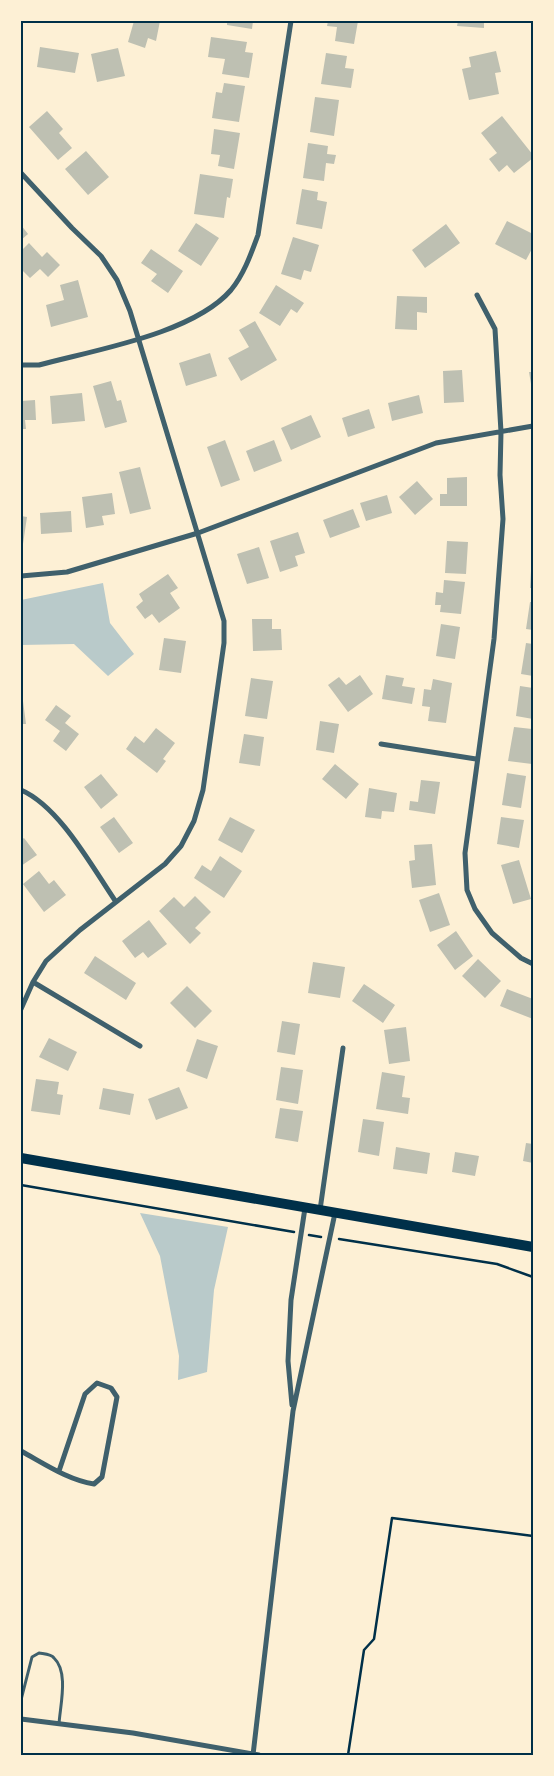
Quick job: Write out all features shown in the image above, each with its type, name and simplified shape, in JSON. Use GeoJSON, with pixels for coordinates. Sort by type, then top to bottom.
{"type":"FeatureCollection","features":[{"type":"Feature","properties":{"kind":"main road"},"geometry":{"type":"LineString","coordinates":[[21,1158],[533,1247]]}},
{"type":"Feature","properties":{"kind":"street"},"geometry":{"type":"LineString","coordinates":[[21,366],[39,365],[172,329],[208,310],[231,290],[248,262],[258,236],[291,21]]}},
{"type":"Feature","properties":{"kind":"street"},"geometry":{"type":"LineString","coordinates":[[21,173],[101,256],[117,280],[138,338],[224,621],[224,642],[203,790],[194,821],[181,846],[164,864],[80,930],[46,961],[33,982],[21,1009]]}},
{"type":"Feature","properties":{"kind":"street"},"geometry":{"type":"LineString","coordinates":[[477,295],[496,329],[503,519],[494,639],[476,759],[465,852],[468,890],[475,909],[492,934],[521,958],[533,964]]}},
{"type":"Feature","properties":{"kind":"street"},"geometry":{"type":"LineString","coordinates":[[21,576],[67,572],[198,533],[436,443],[533,426]]}},
{"type":"Feature","properties":{"kind":"street"},"geometry":{"type":"LineString","coordinates":[[381,744],[476,759]]}},
{"type":"Feature","properties":{"kind":"street"},"geometry":{"type":"LineString","coordinates":[[21,790],[32,795],[60,822],[116,902]]}},
{"type":"Feature","properties":{"kind":"street"},"geometry":{"type":"LineString","coordinates":[[33,982],[140,1046]]}},
{"type":"Feature","properties":{"kind":"street"},"geometry":{"type":"LineString","coordinates":[[320,1210],[343,1048]]}},
{"type":"Feature","properties":{"kind":"street"},"geometry":{"type":"LineString","coordinates":[[293,1411],[288,1361],[290,1300],[305,1207]]}},
{"type":"Feature","properties":{"kind":"street"},"geometry":{"type":"LineString","coordinates":[[253,1754],[293,1411],[335,1213]]}},
{"type":"Feature","properties":{"kind":"street"},"geometry":{"type":"LineString","coordinates":[[21,1451],[58,1471],[82,1482],[94,1484],[102,1477],[117,1397],[111,1388],[97,1383],[85,1394],[58,1471]]}},
{"type":"Feature","properties":{"kind":"street"},"geometry":{"type":"LineString","coordinates":[[21,1719],[132,1733],[259,1755]]}},
{"type":"Feature","properties":{"kind":"lane"},"geometry":{"type":"LineString","coordinates":[[21,1700],[32,1657],[39,1652],[53,1656],[58,1662],[63,1681],[59,1725]]}},
{"type":"Feature","properties":{"kind":"path"},"geometry":{"type":"LineString","coordinates":[[21,1185],[270,1226],[330,1239],[351,1240],[497,1264],[533,1277]]}},
{"type":"Feature","properties":{"kind":"path"},"geometry":{"type":"LineString","coordinates":[[348,1755],[364,1650],[374,1640],[392,1518],[533,1536]]}},
{"type":"Feature","properties":{"kind":"shaded area"},"geometry":{"type":"Polygon","coordinates":[[[103,583],[110,623],[134,654],[108,676],[74,644],[21,645],[21,600],[103,583]]]}},
{"type":"Feature","properties":{"kind":"shaded area"},"geometry":{"type":"Polygon","coordinates":[[[140,1213],[228,1227],[214,1290],[207,1372],[178,1380],[179,1356],[160,1256],[140,1213]]]}},
{"type":"Feature","properties":{"kind":"building"},"geometry":{"type":"Polygon","coordinates":[[[134,21],[160,21],[156,41],[148,38],[145,48],[128,42],[134,21]]]}},
{"type":"Feature","properties":{"kind":"building"},"geometry":{"type":"Polygon","coordinates":[[[227,21],[253,21],[252,29],[227,25],[227,21]]]}},
{"type":"Feature","properties":{"kind":"building"},"geometry":{"type":"Polygon","coordinates":[[[328,21],[358,21],[354,44],[335,41],[337,27],[327,26],[328,21]]]}},
{"type":"Feature","properties":{"kind":"building"},"geometry":{"type":"Polygon","coordinates":[[[458,21],[484,21],[484,28],[457,26],[458,21]]]}},
{"type":"Feature","properties":{"kind":"building"},"geometry":{"type":"Polygon","coordinates":[[[211,37],[247,42],[245,52],[253,53],[249,78],[222,74],[225,59],[208,57],[211,37]]]}},
{"type":"Feature","properties":{"kind":"building"},"geometry":{"type":"Polygon","coordinates":[[[40,47],[79,53],[75,73],[37,67],[40,47]]]}},
{"type":"Feature","properties":{"kind":"building"},"geometry":{"type":"Polygon","coordinates":[[[118,48],[125,76],[97,82],[91,54],[118,48]]]}},
{"type":"Feature","properties":{"kind":"building"},"geometry":{"type":"Polygon","coordinates":[[[496,51],[501,72],[495,73],[499,94],[469,100],[462,69],[471,67],[469,57],[496,51]]]}},
{"type":"Feature","properties":{"kind":"building"},"geometry":{"type":"Polygon","coordinates":[[[326,53],[347,56],[345,68],[354,69],[351,88],[321,84],[326,53]]]}},
{"type":"Feature","properties":{"kind":"building"},"geometry":{"type":"Polygon","coordinates":[[[224,83],[245,86],[239,122],[212,118],[216,92],[222,93],[224,83]]]}},
{"type":"Feature","properties":{"kind":"building"},"geometry":{"type":"Polygon","coordinates":[[[315,97],[339,100],[334,136],[310,132],[315,97]]]}},
{"type":"Feature","properties":{"kind":"building"},"geometry":{"type":"Polygon","coordinates":[[[47,111],[63,129],[59,133],[72,148],[58,160],[29,127],[47,111]]]}},
{"type":"Feature","properties":{"kind":"building"},"geometry":{"type":"Polygon","coordinates":[[[502,116],[533,155],[533,158],[514,173],[507,165],[499,172],[489,159],[497,153],[481,133],[502,116]]]}},
{"type":"Feature","properties":{"kind":"building"},"geometry":{"type":"Polygon","coordinates":[[[214,129],[240,133],[234,169],[218,166],[220,155],[211,154],[214,129]]]}},
{"type":"Feature","properties":{"kind":"building"},"geometry":{"type":"Polygon","coordinates":[[[308,143],[328,146],[327,154],[336,155],[334,164],[326,163],[324,181],[303,178],[308,143]]]}},
{"type":"Feature","properties":{"kind":"building"},"geometry":{"type":"Polygon","coordinates":[[[86,151],[109,177],[88,195],[65,169],[86,151]]]}},
{"type":"Feature","properties":{"kind":"building"},"geometry":{"type":"Polygon","coordinates":[[[200,174],[233,179],[230,198],[227,197],[224,218],[194,214],[200,174]]]}},
{"type":"Feature","properties":{"kind":"building"},"geometry":{"type":"Polygon","coordinates":[[[302,189],[318,192],[317,200],[327,202],[322,229],[296,224],[302,189]]]}},
{"type":"Feature","properties":{"kind":"building"},"geometry":{"type":"Polygon","coordinates":[[[507,221],[533,234],[533,247],[526,260],[495,244],[507,221]]]}},
{"type":"Feature","properties":{"kind":"building"},"geometry":{"type":"Polygon","coordinates":[[[196,223],[219,238],[201,266],[178,251],[196,223]]]}},
{"type":"Feature","properties":{"kind":"building"},"geometry":{"type":"Polygon","coordinates":[[[446,224],[460,243],[425,268],[412,250],[446,224]]]}},
{"type":"Feature","properties":{"kind":"building"},"geometry":{"type":"Polygon","coordinates":[[[21,225],[28,234],[21,240],[21,225]]]}},
{"type":"Feature","properties":{"kind":"building"},"geometry":{"type":"Polygon","coordinates":[[[293,237],[319,245],[311,272],[304,270],[301,280],[281,274],[293,237]]]}},
{"type":"Feature","properties":{"kind":"building"},"geometry":{"type":"Polygon","coordinates":[[[29,243],[42,257],[47,252],[60,265],[48,277],[40,269],[30,278],[21,269],[21,251],[29,243]]]}},
{"type":"Feature","properties":{"kind":"building"},"geometry":{"type":"Polygon","coordinates":[[[151,249],[183,271],[168,293],[151,281],[157,274],[141,263],[151,249]]]}},
{"type":"Feature","properties":{"kind":"building"},"geometry":{"type":"Polygon","coordinates":[[[78,280],[88,317],[51,327],[46,305],[64,300],[60,285],[78,280]]]}},
{"type":"Feature","properties":{"kind":"building"},"geometry":{"type":"Polygon","coordinates":[[[276,285],[304,303],[297,313],[291,309],[280,326],[259,313],[276,285]]]}},
{"type":"Feature","properties":{"kind":"building"},"geometry":{"type":"Polygon","coordinates":[[[397,296],[427,297],[427,313],[417,312],[417,330],[395,329],[397,296]]]}},
{"type":"Feature","properties":{"kind":"building"},"geometry":{"type":"Polygon","coordinates":[[[255,321],[277,360],[241,381],[228,358],[249,347],[239,330],[255,321]]]}},
{"type":"Feature","properties":{"kind":"building"},"geometry":{"type":"Polygon","coordinates":[[[210,353],[217,376],[186,386],[179,363],[210,353]]]}},
{"type":"Feature","properties":{"kind":"building"},"geometry":{"type":"Polygon","coordinates":[[[462,370],[464,402],[444,403],[443,371],[462,370]]]}},
{"type":"Feature","properties":{"kind":"building"},"geometry":{"type":"Polygon","coordinates":[[[529,372],[533,372],[533,390],[532,390],[529,372]]]}},
{"type":"Feature","properties":{"kind":"building"},"geometry":{"type":"Polygon","coordinates":[[[111,381],[117,401],[121,400],[127,422],[105,428],[93,386],[111,381]]]}},
{"type":"Feature","properties":{"kind":"building"},"geometry":{"type":"Polygon","coordinates":[[[82,393],[85,421],[52,424],[50,396],[82,393]]]}},
{"type":"Feature","properties":{"kind":"building"},"geometry":{"type":"Polygon","coordinates":[[[419,395],[423,413],[392,421],[388,403],[419,395]]]}},
{"type":"Feature","properties":{"kind":"building"},"geometry":{"type":"Polygon","coordinates":[[[35,400],[36,420],[25,420],[26,429],[21,429],[21,401],[35,400]]]}},
{"type":"Feature","properties":{"kind":"building"},"geometry":{"type":"Polygon","coordinates":[[[369,409],[375,428],[348,437],[342,418],[369,409]]]}},
{"type":"Feature","properties":{"kind":"building"},"geometry":{"type":"Polygon","coordinates":[[[311,415],[321,437],[291,450],[281,428],[311,415]]]}},
{"type":"Feature","properties":{"kind":"building"},"geometry":{"type":"Polygon","coordinates":[[[225,440],[240,480],[221,487],[207,447],[225,440]]]}},
{"type":"Feature","properties":{"kind":"building"},"geometry":{"type":"Polygon","coordinates":[[[274,440],[282,461],[254,472],[246,451],[274,440]]]}},
{"type":"Feature","properties":{"kind":"building"},"geometry":{"type":"Polygon","coordinates":[[[140,467],[151,509],[130,514],[119,472],[140,467]]]}},
{"type":"Feature","properties":{"kind":"building"},"geometry":{"type":"Polygon","coordinates":[[[467,477],[467,506],[440,506],[440,494],[447,494],[447,478],[467,477]]]}},
{"type":"Feature","properties":{"kind":"building"},"geometry":{"type":"Polygon","coordinates":[[[417,481],[433,499],[415,515],[399,497],[417,481]]]}},
{"type":"Feature","properties":{"kind":"building"},"geometry":{"type":"Polygon","coordinates":[[[112,493],[115,514],[102,516],[104,525],[86,528],[82,497],[112,493]]]}},
{"type":"Feature","properties":{"kind":"building"},"geometry":{"type":"Polygon","coordinates":[[[387,495],[392,513],[366,521],[360,503],[387,495]]]}},
{"type":"Feature","properties":{"kind":"building"},"geometry":{"type":"Polygon","coordinates":[[[353,509],[360,527],[330,538],[323,520],[353,509]]]}},
{"type":"Feature","properties":{"kind":"building"},"geometry":{"type":"Polygon","coordinates":[[[71,511],[72,532],[41,534],[40,513],[71,511]]]}},
{"type":"Feature","properties":{"kind":"building"},"geometry":{"type":"Polygon","coordinates":[[[21,516],[27,517],[23,544],[21,543],[21,516]]]}},
{"type":"Feature","properties":{"kind":"building"},"geometry":{"type":"Polygon","coordinates":[[[298,532],[305,553],[295,556],[298,566],[280,572],[270,541],[298,532]]]}},
{"type":"Feature","properties":{"kind":"building"},"geometry":{"type":"Polygon","coordinates":[[[447,541],[468,542],[466,574],[445,573],[447,541]]]}},
{"type":"Feature","properties":{"kind":"building"},"geometry":{"type":"Polygon","coordinates":[[[259,547],[269,578],[247,584],[237,554],[259,547]]]}},
{"type":"Feature","properties":{"kind":"building"},"geometry":{"type":"Polygon","coordinates":[[[531,571],[533,571],[533,588],[530,588],[531,571]]]}},
{"type":"Feature","properties":{"kind":"building"},"geometry":{"type":"Polygon","coordinates":[[[168,574],[178,588],[170,593],[180,608],[159,623],[152,614],[145,619],[136,607],[143,601],[139,594],[168,574]]]}},
{"type":"Feature","properties":{"kind":"building"},"geometry":{"type":"Polygon","coordinates":[[[444,580],[465,582],[461,614],[440,612],[441,605],[435,605],[436,592],[443,593],[444,580]]]}},
{"type":"Feature","properties":{"kind":"building"},"geometry":{"type":"Polygon","coordinates":[[[530,602],[533,602],[533,630],[526,629],[530,602]]]}},
{"type":"Feature","properties":{"kind":"building"},"geometry":{"type":"Polygon","coordinates":[[[252,619],[272,619],[272,629],[281,629],[282,650],[253,651],[252,619]]]}},
{"type":"Feature","properties":{"kind":"building"},"geometry":{"type":"Polygon","coordinates":[[[441,624],[460,627],[455,659],[436,656],[441,624]]]}},
{"type":"Feature","properties":{"kind":"building"},"geometry":{"type":"Polygon","coordinates":[[[164,638],[186,641],[181,673],[159,670],[164,638]]]}},
{"type":"Feature","properties":{"kind":"building"},"geometry":{"type":"Polygon","coordinates":[[[526,643],[533,644],[533,676],[521,674],[526,643]]]}},
{"type":"Feature","properties":{"kind":"building"},"geometry":{"type":"Polygon","coordinates":[[[360,675],[373,694],[348,712],[328,685],[339,677],[346,685],[360,675]]]}},
{"type":"Feature","properties":{"kind":"building"},"geometry":{"type":"Polygon","coordinates":[[[386,675],[404,678],[402,686],[415,688],[412,704],[382,699],[386,675]]]}},
{"type":"Feature","properties":{"kind":"building"},"geometry":{"type":"Polygon","coordinates":[[[251,678],[273,681],[267,719],[245,716],[251,678]]]}},
{"type":"Feature","properties":{"kind":"building"},"geometry":{"type":"Polygon","coordinates":[[[433,679],[452,683],[446,723],[428,721],[430,707],[422,706],[424,689],[431,690],[433,679]]]}},
{"type":"Feature","properties":{"kind":"building"},"geometry":{"type":"Polygon","coordinates":[[[520,686],[533,688],[533,719],[516,716],[520,686]]]}},
{"type":"Feature","properties":{"kind":"building"},"geometry":{"type":"Polygon","coordinates":[[[21,701],[23,701],[26,724],[21,724],[21,701]]]}},
{"type":"Feature","properties":{"kind":"building"},"geometry":{"type":"Polygon","coordinates":[[[56,705],[71,716],[65,723],[79,734],[66,751],[53,741],[60,731],[45,720],[56,705]]]}},
{"type":"Feature","properties":{"kind":"building"},"geometry":{"type":"Polygon","coordinates":[[[320,721],[339,724],[334,753],[316,750],[320,721]]]}},
{"type":"Feature","properties":{"kind":"building"},"geometry":{"type":"Polygon","coordinates":[[[514,727],[532,729],[532,764],[508,761],[514,727]]]}},
{"type":"Feature","properties":{"kind":"building"},"geometry":{"type":"Polygon","coordinates":[[[156,728],[175,743],[163,759],[166,761],[157,773],[126,749],[135,736],[144,743],[156,728]]]}},
{"type":"Feature","properties":{"kind":"building"},"geometry":{"type":"Polygon","coordinates":[[[244,734],[264,737],[260,766],[239,763],[244,734]]]}},
{"type":"Feature","properties":{"kind":"building"},"geometry":{"type":"Polygon","coordinates":[[[335,764],[359,784],[346,799],[322,779],[335,764]]]}},
{"type":"Feature","properties":{"kind":"building"},"geometry":{"type":"Polygon","coordinates":[[[507,773],[526,776],[521,808],[502,805],[507,773]]]}},
{"type":"Feature","properties":{"kind":"building"},"geometry":{"type":"Polygon","coordinates":[[[101,774],[118,795],[101,809],[84,787],[101,774]]]}},
{"type":"Feature","properties":{"kind":"building"},"geometry":{"type":"Polygon","coordinates":[[[421,780],[440,782],[435,814],[409,810],[410,801],[418,802],[421,780]]]}},
{"type":"Feature","properties":{"kind":"building"},"geometry":{"type":"Polygon","coordinates":[[[369,788],[397,793],[394,812],[382,811],[381,819],[365,817],[369,788]]]}},
{"type":"Feature","properties":{"kind":"building"},"geometry":{"type":"Polygon","coordinates":[[[114,817],[133,843],[119,853],[100,827],[114,817]]]}},
{"type":"Feature","properties":{"kind":"building"},"geometry":{"type":"Polygon","coordinates":[[[230,817],[255,830],[242,853],[218,840],[230,817]]]}},
{"type":"Feature","properties":{"kind":"building"},"geometry":{"type":"Polygon","coordinates":[[[501,817],[524,820],[519,848],[497,844],[501,817]]]}},
{"type":"Feature","properties":{"kind":"building"},"geometry":{"type":"Polygon","coordinates":[[[24,838],[37,855],[21,866],[21,840],[24,838]]]}},
{"type":"Feature","properties":{"kind":"building"},"geometry":{"type":"Polygon","coordinates":[[[432,844],[436,885],[412,888],[409,861],[415,860],[414,845],[432,844]]]}},
{"type":"Feature","properties":{"kind":"building"},"geometry":{"type":"Polygon","coordinates":[[[220,856],[242,871],[224,898],[194,878],[202,865],[211,871],[220,856]]]}},
{"type":"Feature","properties":{"kind":"building"},"geometry":{"type":"Polygon","coordinates":[[[519,860],[531,899],[513,904],[501,865],[519,860]]]}},
{"type":"Feature","properties":{"kind":"building"},"geometry":{"type":"Polygon","coordinates":[[[39,871],[49,884],[54,880],[66,895],[44,912],[23,884],[39,871]]]}},
{"type":"Feature","properties":{"kind":"building"},"geometry":{"type":"Polygon","coordinates":[[[439,893],[450,925],[430,932],[419,900],[439,893]]]}},
{"type":"Feature","properties":{"kind":"building"},"geometry":{"type":"Polygon","coordinates":[[[195,896],[211,912],[195,928],[201,933],[190,944],[159,911],[174,897],[184,907],[195,896]]]}},
{"type":"Feature","properties":{"kind":"building"},"geometry":{"type":"Polygon","coordinates":[[[149,920],[167,944],[148,958],[143,952],[135,958],[122,941],[149,920]]]}},
{"type":"Feature","properties":{"kind":"building"},"geometry":{"type":"Polygon","coordinates":[[[456,931],[473,956],[455,970],[437,945],[456,931]]]}},
{"type":"Feature","properties":{"kind":"building"},"geometry":{"type":"Polygon","coordinates":[[[95,956],[136,983],[126,1000],[84,973],[95,956]]]}},
{"type":"Feature","properties":{"kind":"building"},"geometry":{"type":"Polygon","coordinates":[[[478,959],[501,981],[485,998],[462,976],[478,959]]]}},
{"type":"Feature","properties":{"kind":"building"},"geometry":{"type":"Polygon","coordinates":[[[313,962],[345,967],[340,998],[308,993],[313,962]]]}},
{"type":"Feature","properties":{"kind":"building"},"geometry":{"type":"Polygon","coordinates":[[[364,984],[395,1005],[383,1023],[352,1001],[364,984]]]}},
{"type":"Feature","properties":{"kind":"building"},"geometry":{"type":"Polygon","coordinates":[[[187,986],[212,1011],[195,1028],[170,1003],[187,986]]]}},
{"type":"Feature","properties":{"kind":"building"},"geometry":{"type":"Polygon","coordinates":[[[507,989],[533,999],[533,1019],[500,1006],[507,989]]]}},
{"type":"Feature","properties":{"kind":"building"},"geometry":{"type":"Polygon","coordinates":[[[282,1021],[300,1024],[295,1055],[277,1052],[282,1021]]]}},
{"type":"Feature","properties":{"kind":"building"},"geometry":{"type":"Polygon","coordinates":[[[406,1027],[410,1061],[389,1064],[384,1030],[406,1027]]]}},
{"type":"Feature","properties":{"kind":"building"},"geometry":{"type":"Polygon","coordinates":[[[49,1038],[77,1052],[68,1071],[39,1057],[49,1038]]]}},
{"type":"Feature","properties":{"kind":"building"},"geometry":{"type":"Polygon","coordinates":[[[197,1039],[218,1046],[207,1079],[186,1071],[197,1039]]]}},
{"type":"Feature","properties":{"kind":"building"},"geometry":{"type":"Polygon","coordinates":[[[281,1067],[303,1070],[298,1104],[276,1100],[281,1067]]]}},
{"type":"Feature","properties":{"kind":"building"},"geometry":{"type":"Polygon","coordinates":[[[382,1072],[405,1076],[402,1097],[410,1098],[408,1114],[376,1109],[382,1072]]]}},
{"type":"Feature","properties":{"kind":"building"},"geometry":{"type":"Polygon","coordinates":[[[36,1079],[59,1082],[57,1094],[63,1095],[60,1115],[31,1111],[36,1079]]]}},
{"type":"Feature","properties":{"kind":"building"},"geometry":{"type":"Polygon","coordinates":[[[179,1087],[188,1108],[156,1120],[148,1099],[179,1087]]]}},
{"type":"Feature","properties":{"kind":"building"},"geometry":{"type":"Polygon","coordinates":[[[103,1088],[134,1094],[130,1115],[99,1109],[103,1088]]]}},
{"type":"Feature","properties":{"kind":"building"},"geometry":{"type":"Polygon","coordinates":[[[280,1108],[303,1111],[298,1142],[275,1138],[280,1108]]]}},
{"type":"Feature","properties":{"kind":"building"},"geometry":{"type":"Polygon","coordinates":[[[363,1119],[384,1122],[379,1156],[358,1152],[363,1119]]]}},
{"type":"Feature","properties":{"kind":"building"},"geometry":{"type":"Polygon","coordinates":[[[526,1143],[533,1144],[533,1163],[523,1161],[526,1143]]]}},
{"type":"Feature","properties":{"kind":"building"},"geometry":{"type":"Polygon","coordinates":[[[396,1147],[430,1153],[427,1174],[393,1169],[396,1147]]]}},
{"type":"Feature","properties":{"kind":"building"},"geometry":{"type":"Polygon","coordinates":[[[455,1152],[479,1156],[475,1176],[452,1172],[455,1152]]]}}]}
